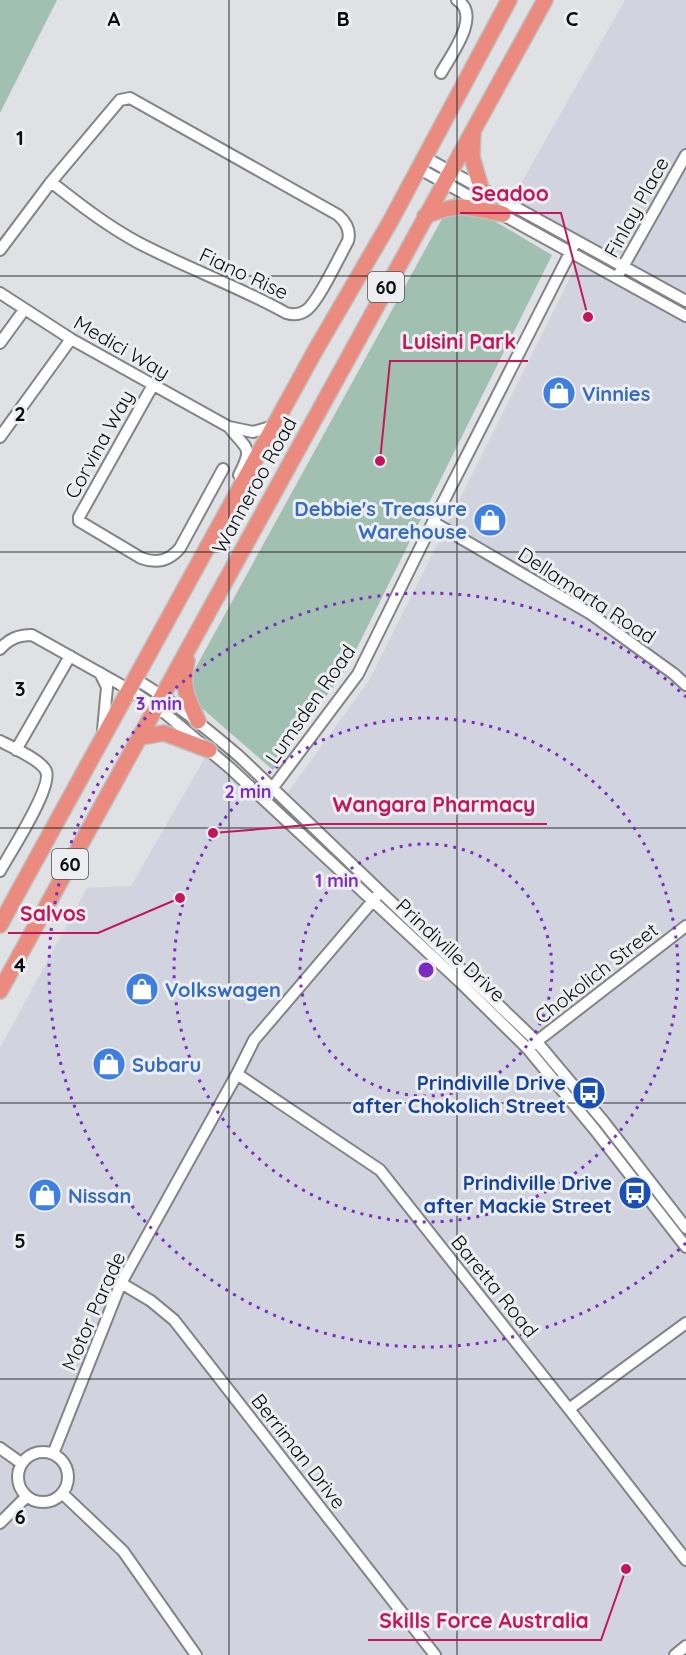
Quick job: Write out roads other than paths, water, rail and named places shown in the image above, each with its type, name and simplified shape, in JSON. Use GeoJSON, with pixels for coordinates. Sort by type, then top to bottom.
{"type":"FeatureCollection","features":[{"type":"Feature","properties":{"kind":"highway","name":"Wanneroo Road"},"geometry":{"type":"LineString","coordinates":[[0,925],[422,162],[509,0]]}},
{"type":"Feature","properties":{"kind":"highway","name":"Wanneroo Road"},"geometry":{"type":"LineString","coordinates":[[0,991],[424,216],[545,0]]}},
{"type":"Feature","properties":{"kind":"highway"},"geometry":{"type":"LineString","coordinates":[[473,128],[472,157],[481,188]]}},
{"type":"Feature","properties":{"kind":"highway"},"geometry":{"type":"LineString","coordinates":[[424,216],[446,208],[461,206],[503,214]]}},
{"type":"Feature","properties":{"kind":"highway"},"geometry":{"type":"LineString","coordinates":[[190,646],[183,683],[188,701],[198,721]]}},
{"type":"Feature","properties":{"kind":"highway"},"geometry":{"type":"LineString","coordinates":[[141,737],[159,732],[209,750]]}},
{"type":"Feature","properties":{"kind":"street"},"geometry":{"type":"LineString","coordinates":[[441,73],[466,27],[466,10],[464,5],[457,0]]}},
{"type":"Feature","properties":{"kind":"street","name":"Fiano Rise"},"geometry":{"type":"LineString","coordinates":[[125,98],[136,100],[342,219],[349,231],[348,240],[312,305],[303,313],[293,315],[242,289],[175,261],[112,227],[51,182],[120,100],[125,98]]}},
{"type":"Feature","properties":{"kind":"street","name":"Finlay Place"},"geometry":{"type":"LineString","coordinates":[[618,277],[686,155]]}},
{"type":"Feature","properties":{"kind":"street"},"geometry":{"type":"LineString","coordinates":[[422,162],[503,214],[624,266],[684,296],[675,309]]}},
{"type":"Feature","properties":{"kind":"street"},"geometry":{"type":"LineString","coordinates":[[447,176],[481,188],[618,277],[686,316]]}},
{"type":"Feature","properties":{"kind":"street"},"geometry":{"type":"LineString","coordinates":[[0,250],[51,182]]}},
{"type":"Feature","properties":{"kind":"street","name":"Lumsden Road"},"geometry":{"type":"LineString","coordinates":[[264,799],[358,674],[573,246]]}},
{"type":"Feature","properties":{"kind":"street","name":"Medici Way"},"geometry":{"type":"LineString","coordinates":[[0,293],[71,339],[229,427],[253,432],[274,426]]}},
{"type":"Feature","properties":{"kind":"street"},"geometry":{"type":"LineString","coordinates":[[0,343],[24,310]]}},
{"type":"Feature","properties":{"kind":"street"},"geometry":{"type":"LineString","coordinates":[[0,437],[71,339]]}},
{"type":"Feature","properties":{"kind":"street","name":"Corvina Way"},"geometry":{"type":"LineString","coordinates":[[153,385],[79,517],[79,521],[141,558],[152,562],[165,560],[172,557],[180,548],[223,469]]}},
{"type":"Feature","properties":{"kind":"street","name":"Medici Way"},"geometry":{"type":"LineString","coordinates":[[229,427],[246,446],[248,455],[237,478],[238,491]]}},
{"type":"Feature","properties":{"kind":"street","name":"Dellamarta Road"},"geometry":{"type":"LineString","coordinates":[[433,522],[591,614],[657,661],[686,685]]}},
{"type":"Feature","properties":{"kind":"street","name":"Prindiville Drive"},"geometry":{"type":"LineString","coordinates":[[0,649],[15,638],[32,635],[100,673],[133,684],[198,721],[240,757],[377,897],[532,1045],[604,1122],[686,1228]]}},
{"type":"Feature","properties":{"kind":"street"},"geometry":{"type":"LineString","coordinates":[[16,750],[70,656]]}},
{"type":"Feature","properties":{"kind":"street"},"geometry":{"type":"LineString","coordinates":[[100,673],[108,687],[100,746]]}},
{"type":"Feature","properties":{"kind":"street","name":"Prindiville Drive"},"geometry":{"type":"LineString","coordinates":[[160,701],[209,750],[377,897]]}},
{"type":"Feature","properties":{"kind":"street"},"geometry":{"type":"LineString","coordinates":[[0,741],[41,764],[46,771],[47,778],[44,793],[0,871]]}},
{"type":"Feature","properties":{"kind":"street","name":"Motor Parade"},"geometry":{"type":"LineString","coordinates":[[53,1454],[121,1283],[254,1040],[377,897]]}},
{"type":"Feature","properties":{"kind":"street","name":"Chokolich Street"},"geometry":{"type":"LineString","coordinates":[[532,1045],[686,926]]}},
{"type":"Feature","properties":{"kind":"street","name":"Prindiville Drive"},"geometry":{"type":"LineString","coordinates":[[532,1045],[686,1247]]}},
{"type":"Feature","properties":{"kind":"street","name":"Baretta Road"},"geometry":{"type":"LineString","coordinates":[[237,1074],[380,1170],[686,1560]]}},
{"type":"Feature","properties":{"kind":"street","name":"Berriman Drive"},"geometry":{"type":"LineString","coordinates":[[121,1283],[151,1301],[174,1320],[435,1655]]}},
{"type":"Feature","properties":{"kind":"street"},"geometry":{"type":"LineString","coordinates":[[569,1409],[686,1323]]}},
{"type":"Feature","properties":{"kind":"street"},"geometry":{"type":"LineString","coordinates":[[0,1448],[21,1463]]}},
{"type":"Feature","properties":{"kind":"street"},"geometry":{"type":"LineString","coordinates":[[44,1452],[61,1459],[69,1476],[63,1494],[45,1503],[35,1502],[26,1497],[17,1481],[21,1463],[35,1453],[44,1452]]}},
{"type":"Feature","properties":{"kind":"street"},"geometry":{"type":"LineString","coordinates":[[63,1494],[123,1551],[196,1655]]}},
{"type":"Feature","properties":{"kind":"street"},"geometry":{"type":"LineString","coordinates":[[0,1523],[26,1497]]}},
{"type":"Feature","properties":{"kind":"street"},"geometry":{"type":"LineString","coordinates":[[675,1655],[686,1646]]}},
{"type":"Feature","properties":{"kind":"place","name":"Seadoo"},"geometry":{"type":"Point","coordinates":[588,317]}},
{"type":"Feature","properties":{"kind":"place","name":"Vinnies"},"geometry":{"type":"Point","coordinates":[559,393]}},
{"type":"Feature","properties":{"kind":"place","name":"Luisini Park"},"geometry":{"type":"Point","coordinates":[380,461]}},
{"type":"Feature","properties":{"kind":"place","name":"Debbie's Treasure Warehouse"},"geometry":{"type":"Point","coordinates":[490,520]}},
{"type":"Feature","properties":{"kind":"place","name":"Wangara Pharmacy"},"geometry":{"type":"Point","coordinates":[213,833]}},
{"type":"Feature","properties":{"kind":"place","name":"Salvos"},"geometry":{"type":"Point","coordinates":[180,898]}},
{"type":"Feature","properties":{"kind":"place","name":"Volkswagen"},"geometry":{"type":"Point","coordinates":[142,989]}},
{"type":"Feature","properties":{"kind":"place","name":"Subaru"},"geometry":{"type":"Point","coordinates":[109,1064]}},
{"type":"Feature","properties":{"kind":"place","name":"Prindiville Drive after Chokolich Street"},"geometry":{"type":"Point","coordinates":[589,1093]}},
{"type":"Feature","properties":{"kind":"place","name":"Prindiville Drive after Mackie Street"},"geometry":{"type":"Point","coordinates":[635,1193]}},
{"type":"Feature","properties":{"kind":"place","name":"Nissan"},"geometry":{"type":"Point","coordinates":[45,1195]}},
{"type":"Feature","properties":{"kind":"place","name":"Skills Force Australia"},"geometry":{"type":"Point","coordinates":[626,1569]}}]}
